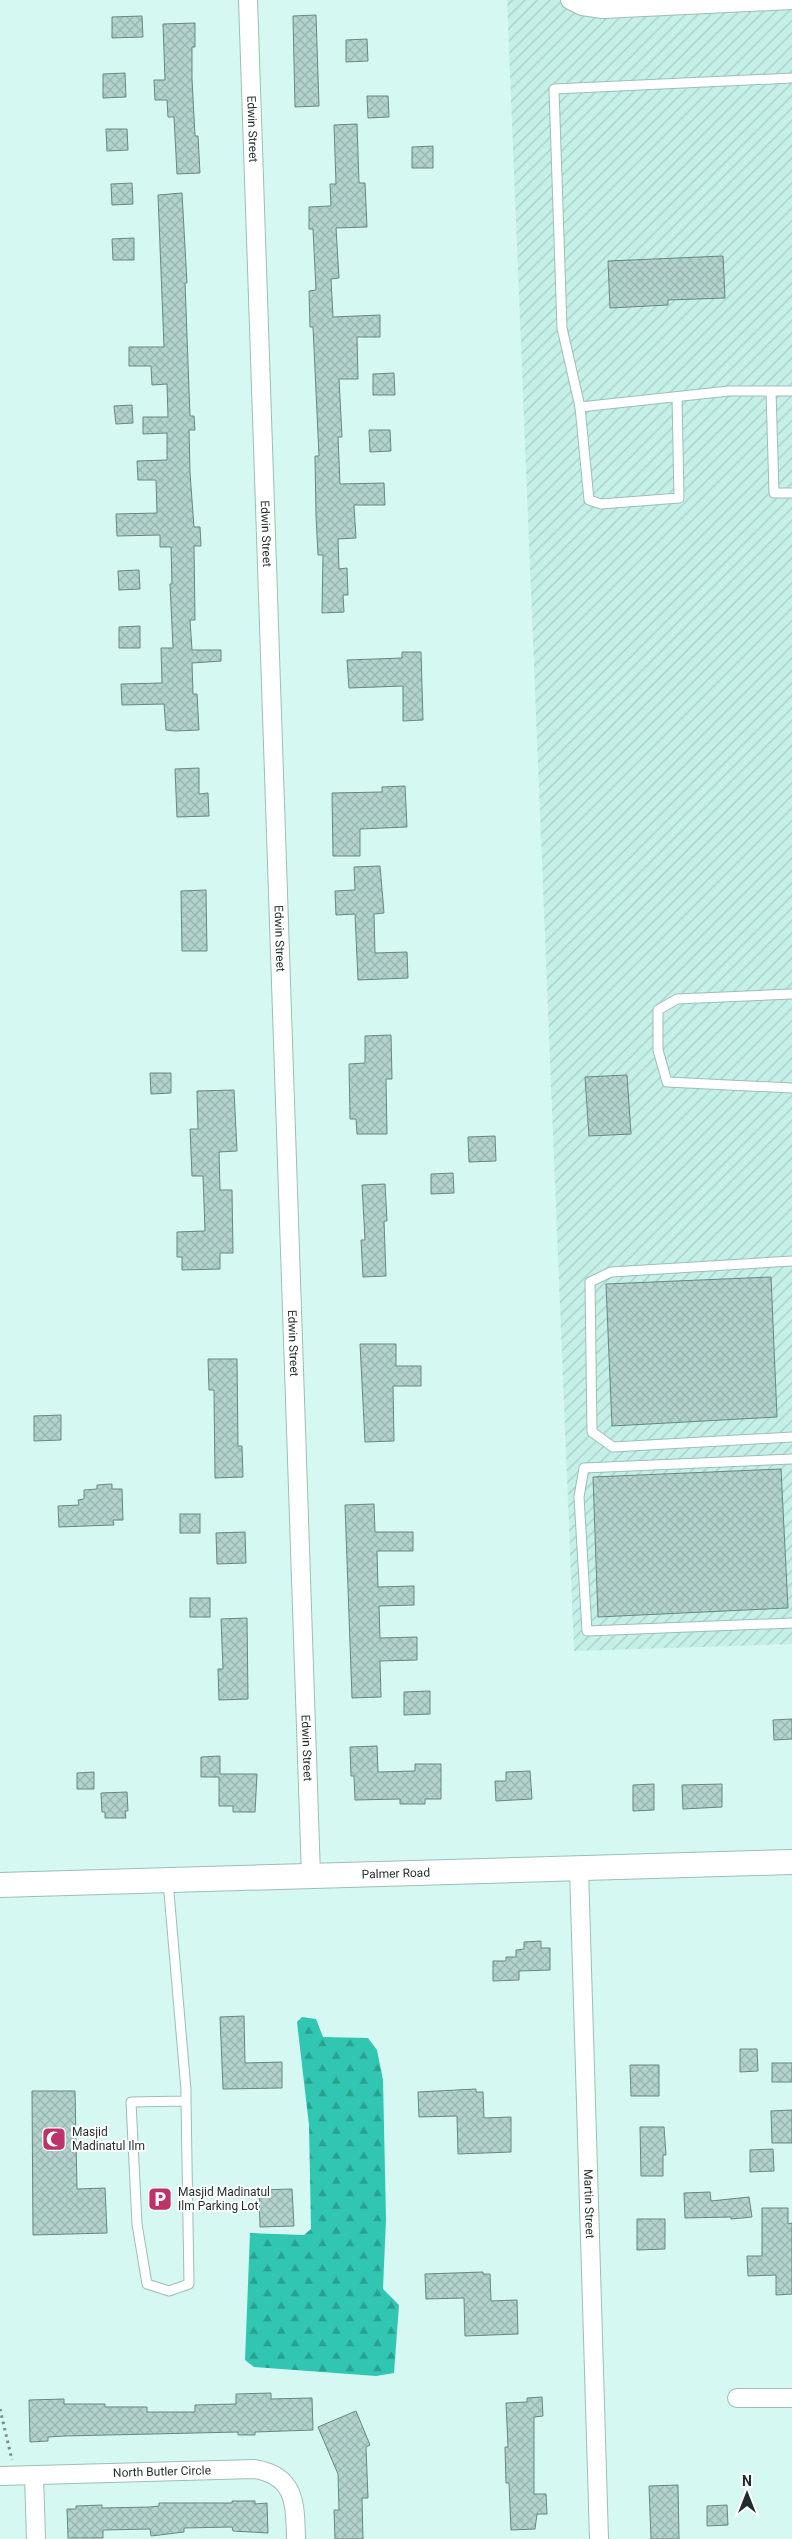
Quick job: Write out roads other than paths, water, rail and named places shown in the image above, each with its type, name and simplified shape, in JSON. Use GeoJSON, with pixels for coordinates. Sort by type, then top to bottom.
{"type":"FeatureCollection","features":[{"type":"Feature","properties":{"kind":"street","name":"Edwin Street"},"geometry":{"type":"LineString","coordinates":[[248,0],[311,1876]]}},
{"type":"Feature","properties":{"kind":"street"},"geometry":{"type":"LineString","coordinates":[[570,0],[582,6],[603,9],[792,0]]}},
{"type":"Feature","properties":{"kind":"street","name":"Palmer Road"},"geometry":{"type":"LineString","coordinates":[[0,1885],[792,1862]]}},
{"type":"Feature","properties":{"kind":"street","name":"Martin Street"},"geometry":{"type":"LineString","coordinates":[[579,1868],[599,2539]]}},
{"type":"Feature","properties":{"kind":"street"},"geometry":{"type":"LineString","coordinates":[[738,2398],[792,2398]]}},
{"type":"Feature","properties":{"kind":"street","name":"North Butler Circle"},"geometry":{"type":"LineString","coordinates":[[0,2476],[255,2469],[267,2471],[280,2478],[294,2501],[296,2539]]}},
{"type":"Feature","properties":{"kind":"street"},"geometry":{"type":"LineString","coordinates":[[34,2476],[36,2539]]}},
{"type":"Feature","properties":{"kind":"lane"},"geometry":{"type":"LineString","coordinates":[[677,397],[679,498],[601,504],[589,500],[580,407],[562,328],[554,89],[792,78]]}},
{"type":"Feature","properties":{"kind":"lane"},"geometry":{"type":"LineString","coordinates":[[580,407],[729,391],[792,391]]}},
{"type":"Feature","properties":{"kind":"lane"},"geometry":{"type":"LineString","coordinates":[[771,391],[774,494],[792,493]]}},
{"type":"Feature","properties":{"kind":"lane"},"geometry":{"type":"LineString","coordinates":[[792,994],[677,999],[658,1010],[658,1050],[667,1082],[792,1088]]}},
{"type":"Feature","properties":{"kind":"lane"},"geometry":{"type":"LineString","coordinates":[[792,1261],[611,1272],[590,1282],[592,1432],[613,1447],[792,1437]]}},
{"type":"Feature","properties":{"kind":"lane"},"geometry":{"type":"LineString","coordinates":[[792,1458],[584,1468],[579,1497],[587,1630],[792,1624]]}},
{"type":"Feature","properties":{"kind":"lane"},"geometry":{"type":"LineString","coordinates":[[168,1880],[186,2101],[189,2284],[169,2291],[147,2284],[137,2224],[131,2102],[186,2101]]}},
{"type":"Feature","properties":{"kind":"place","name":"Masjid Madinatul Ilm"},"geometry":{"type":"Point","coordinates":[54,2139]}},
{"type":"Feature","properties":{"kind":"place","name":"Masjid Madinatul Ilm Parking Lot"},"geometry":{"type":"Point","coordinates":[160,2199]}}]}
